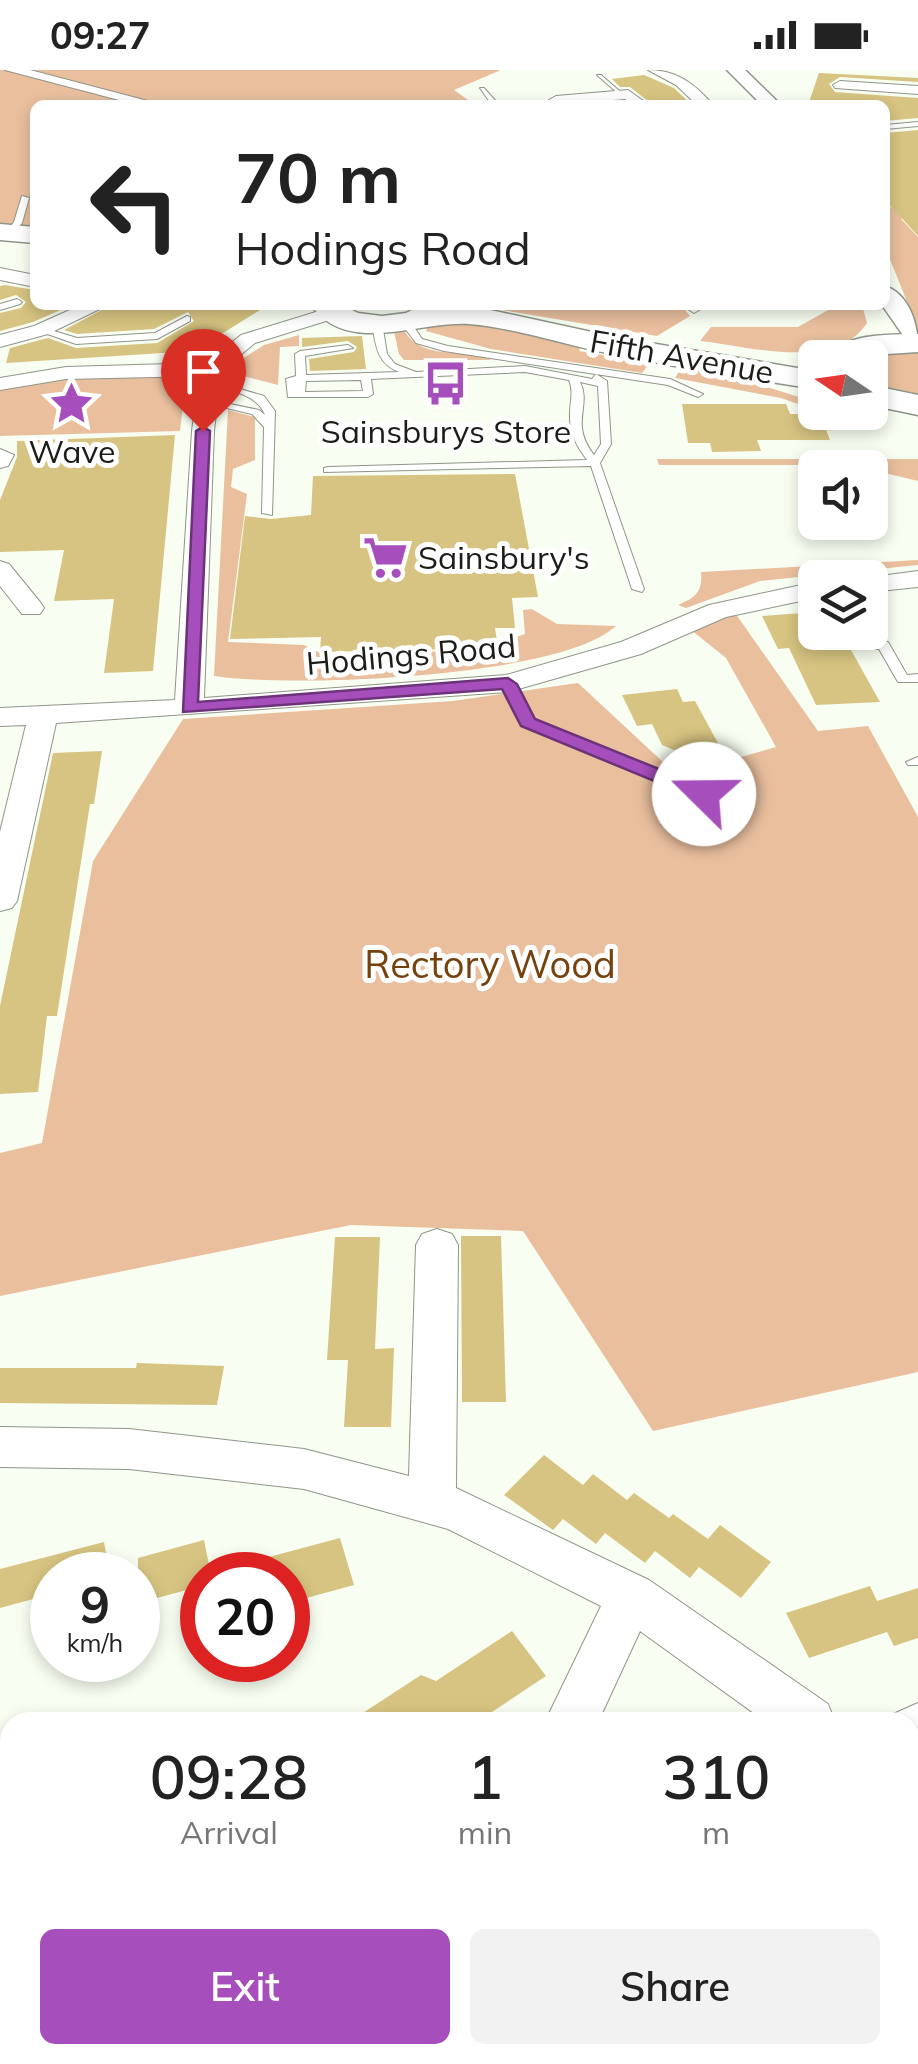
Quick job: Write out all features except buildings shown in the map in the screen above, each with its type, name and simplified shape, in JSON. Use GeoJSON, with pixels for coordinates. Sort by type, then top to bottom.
{"type":"FeatureCollection","features":[{"type":"Feature","properties":{"kind":"main road","name":"Fifth Avenue"},"geometry":{"type":"LineString","coordinates":[[331,310],[379,334],[428,313],[472,315],[615,346],[798,377]]}},
{"type":"Feature","properties":{"kind":"main road","name":"Fifth Avenue"},"geometry":{"type":"LineString","coordinates":[[499,310],[626,336],[798,356]]}},
{"type":"Feature","properties":{"kind":"main road","name":"Fifth Avenue"},"geometry":{"type":"LineString","coordinates":[[888,343],[918,341]]}},
{"type":"Feature","properties":{"kind":"main road"},"geometry":{"type":"LineString","coordinates":[[888,399],[918,405]]}},
{"type":"Feature","properties":{"kind":"street"},"geometry":{"type":"LineString","coordinates":[[12,70],[135,100]]}},
{"type":"Feature","properties":{"kind":"street"},"geometry":{"type":"LineString","coordinates":[[654,70],[681,82],[701,100]]}},
{"type":"Feature","properties":{"kind":"street"},"geometry":{"type":"LineString","coordinates":[[735,70],[770,100]]}},
{"type":"Feature","properties":{"kind":"street"},"geometry":{"type":"LineString","coordinates":[[840,85],[918,90]]}},
{"type":"Feature","properties":{"kind":"street"},"geometry":{"type":"LineString","coordinates":[[556,100],[622,94],[633,100]]}},
{"type":"Feature","properties":{"kind":"street"},"geometry":{"type":"LineString","coordinates":[[1,275],[30,280]]}},
{"type":"Feature","properties":{"kind":"street"},"geometry":{"type":"LineString","coordinates":[[890,299],[918,341]]}},
{"type":"Feature","properties":{"kind":"street"},"geometry":{"type":"LineString","coordinates":[[0,342],[87,310]]}},
{"type":"Feature","properties":{"kind":"street"},"geometry":{"type":"LineString","coordinates":[[189,708],[209,384],[248,339],[326,310]]}},
{"type":"Feature","properties":{"kind":"street"},"geometry":{"type":"LineString","coordinates":[[875,340],[880,310]]}},
{"type":"Feature","properties":{"kind":"street"},"geometry":{"type":"LineString","coordinates":[[1,383],[66,373],[209,384]]}},
{"type":"Feature","properties":{"kind":"street"},"geometry":{"type":"LineString","coordinates":[[0,569],[31,608]]}},
{"type":"Feature","properties":{"kind":"street"},"geometry":{"type":"LineString","coordinates":[[888,582],[918,579]]}},
{"type":"Feature","properties":{"kind":"street","name":"Hodings Road"},"geometry":{"type":"LineString","coordinates":[[0,717],[189,708],[508,684],[631,648],[718,612],[798,594]]}},
{"type":"Feature","properties":{"kind":"street"},"geometry":{"type":"LineString","coordinates":[[0,901],[43,715]]}},
{"type":"Feature","properties":{"kind":"street"},"geometry":{"type":"LineString","coordinates":[[432,1503],[437,1245]]}},
{"type":"Feature","properties":{"kind":"street"},"geometry":{"type":"LineString","coordinates":[[0,1447],[129,1449],[304,1468],[458,1510],[631,1596],[795,1712]]}},
{"type":"Feature","properties":{"kind":"street"},"geometry":{"type":"LineString","coordinates":[[576,1712],[631,1596]]}},
{"type":"Feature","properties":{"kind":"lane"},"geometry":{"type":"LineString","coordinates":[[590,72],[608,70]]}},
{"type":"Feature","properties":{"kind":"lane"},"geometry":{"type":"LineString","coordinates":[[598,76],[622,94]]}},
{"type":"Feature","properties":{"kind":"lane"},"geometry":{"type":"LineString","coordinates":[[482,89],[492,100]]}},
{"type":"Feature","properties":{"kind":"lane"},"geometry":{"type":"LineString","coordinates":[[890,127],[918,124]]}},
{"type":"Feature","properties":{"kind":"lane"},"geometry":{"type":"LineString","coordinates":[[14,233],[26,198]]}},
{"type":"Feature","properties":{"kind":"lane"},"geometry":{"type":"LineString","coordinates":[[0,307],[17,302]]}},
{"type":"Feature","properties":{"kind":"lane"},"geometry":{"type":"LineString","coordinates":[[428,313],[410,327],[419,341],[592,373],[670,382],[698,394]]}},
{"type":"Feature","properties":{"kind":"lane"},"geometry":{"type":"LineString","coordinates":[[41,330],[76,341],[157,336],[188,319]]}},
{"type":"Feature","properties":{"kind":"lane"},"geometry":{"type":"LineString","coordinates":[[366,382],[368,394],[292,395],[300,354],[340,355],[379,334],[392,366],[415,375]]}},
{"type":"Feature","properties":{"kind":"lane"},"geometry":{"type":"LineString","coordinates":[[332,378],[340,355]]}},
{"type":"Feature","properties":{"kind":"lane"},"geometry":{"type":"LineString","coordinates":[[332,378],[340,355]]}},
{"type":"Feature","properties":{"kind":"lane"},"geometry":{"type":"LineString","coordinates":[[493,371],[510,362],[497,356]]}},
{"type":"Feature","properties":{"kind":"lane"},"geometry":{"type":"LineString","coordinates":[[295,379],[366,382],[415,375],[541,370],[574,381],[603,383],[634,376]]}},
{"type":"Feature","properties":{"kind":"lane"},"geometry":{"type":"LineString","coordinates":[[592,373],[603,383],[606,444],[596,463]]}},
{"type":"Feature","properties":{"kind":"lane"},"geometry":{"type":"LineString","coordinates":[[574,381],[579,390],[574,413],[578,441],[596,463],[638,589]]}},
{"type":"Feature","properties":{"kind":"lane"},"geometry":{"type":"LineString","coordinates":[[209,384],[254,412],[270,427]]}},
{"type":"Feature","properties":{"kind":"lane"},"geometry":{"type":"LineString","coordinates":[[209,384],[260,398],[270,412],[268,513]]}},
{"type":"Feature","properties":{"kind":"lane"},"geometry":{"type":"LineString","coordinates":[[328,470],[596,463]]}},
{"type":"Feature","properties":{"kind":"lane"},"geometry":{"type":"LineString","coordinates":[[885,650],[903,679],[918,678]]}},
{"type":"Feature","properties":{"kind":"lane"},"geometry":{"type":"LineString","coordinates":[[508,684],[528,722],[704,794]]}},
{"type":"Feature","properties":{"kind":"green space"},"geometry":{"type":"Polygon","coordinates":[[[0,70],[501,70],[454,90],[468,100],[30,100],[30,227],[0,225],[0,70]]]}},
{"type":"Feature","properties":{"kind":"green space"},"geometry":{"type":"Polygon","coordinates":[[[890,207],[918,208],[901,219],[918,237],[918,329],[890,259],[890,207]]]}},
{"type":"Feature","properties":{"kind":"green space"},"geometry":{"type":"Polygon","coordinates":[[[503,310],[685,310],[690,316],[657,336],[503,310]]]}},
{"type":"Feature","properties":{"kind":"green space"},"geometry":{"type":"Polygon","coordinates":[[[828,310],[863,310],[867,323],[849,340],[798,340],[798,352],[700,341],[711,327],[798,327],[828,310]]]}},
{"type":"Feature","properties":{"kind":"green space"},"geometry":{"type":"Polygon","coordinates":[[[470,324],[569,340],[582,344],[579,351],[650,363],[642,373],[491,349],[426,331],[428,325],[470,324]]]}},
{"type":"Feature","properties":{"kind":"green space"},"geometry":{"type":"Polygon","coordinates":[[[402,326],[418,345],[491,360],[404,360],[393,327],[402,326]]]}},
{"type":"Feature","properties":{"kind":"green space"},"geometry":{"type":"Polygon","coordinates":[[[299,335],[299,346],[280,347],[278,385],[239,375],[239,361],[264,345],[299,335]]]}},
{"type":"Feature","properties":{"kind":"green space"},"geometry":{"type":"Polygon","coordinates":[[[918,350],[918,397],[888,388],[888,355],[918,350]]]}},
{"type":"Feature","properties":{"kind":"green space"},"geometry":{"type":"Polygon","coordinates":[[[682,367],[722,373],[798,397],[798,404],[781,398],[675,378],[682,367]]]}},
{"type":"Feature","properties":{"kind":"green space"},"geometry":{"type":"Polygon","coordinates":[[[187,372],[180,431],[0,436],[0,386],[50,377],[187,372]]]}},
{"type":"Feature","properties":{"kind":"green space"},"geometry":{"type":"Polygon","coordinates":[[[228,410],[255,417],[255,460],[233,469],[231,487],[247,494],[228,642],[304,645],[322,654],[498,650],[507,640],[525,634],[523,610],[532,609],[557,624],[616,626],[586,644],[484,668],[301,681],[214,676],[228,410]]]}},
{"type":"Feature","properties":{"kind":"green space"},"geometry":{"type":"Polygon","coordinates":[[[657,459],[798,459],[798,465],[659,465],[657,459]]]}},
{"type":"Feature","properties":{"kind":"green space"},"geometry":{"type":"Polygon","coordinates":[[[888,459],[918,459],[918,481],[888,474],[888,459]]]}},
{"type":"Feature","properties":{"kind":"green space"},"geometry":{"type":"Polygon","coordinates":[[[918,560],[918,565],[888,568],[888,562],[918,560]]]}},
{"type":"Feature","properties":{"kind":"green space"},"geometry":{"type":"Polygon","coordinates":[[[798,567],[798,577],[760,581],[686,608],[678,605],[697,593],[701,572],[798,567]]]}},
{"type":"Feature","properties":{"kind":"green space","name":"Rectory Wood"},"geometry":{"type":"Polygon","coordinates":[[[733,610],[818,731],[868,726],[918,817],[918,1372],[653,1431],[523,1231],[351,1225],[0,1296],[0,1153],[42,1143],[93,861],[183,719],[453,701],[578,683],[664,763],[741,757],[776,747],[726,658],[691,630],[733,610]]]}},
{"type":"Feature","properties":{"kind":"place","name":"Sainsburys Store"},"geometry":{"type":"Point","coordinates":[446,383]}},
{"type":"Feature","properties":{"kind":"place","name":"Wave"},"geometry":{"type":"Point","coordinates":[72,403]}},
{"type":"Feature","properties":{"kind":"place","name":"Sainsbury's"},"geometry":{"type":"Point","coordinates":[385,557]}},
{"type":"Feature","properties":{"kind":"route"},"geometry":{"type":"LineString","coordinates":[[203,431],[189,708],[508,684],[528,722],[704,794]]}}]}
